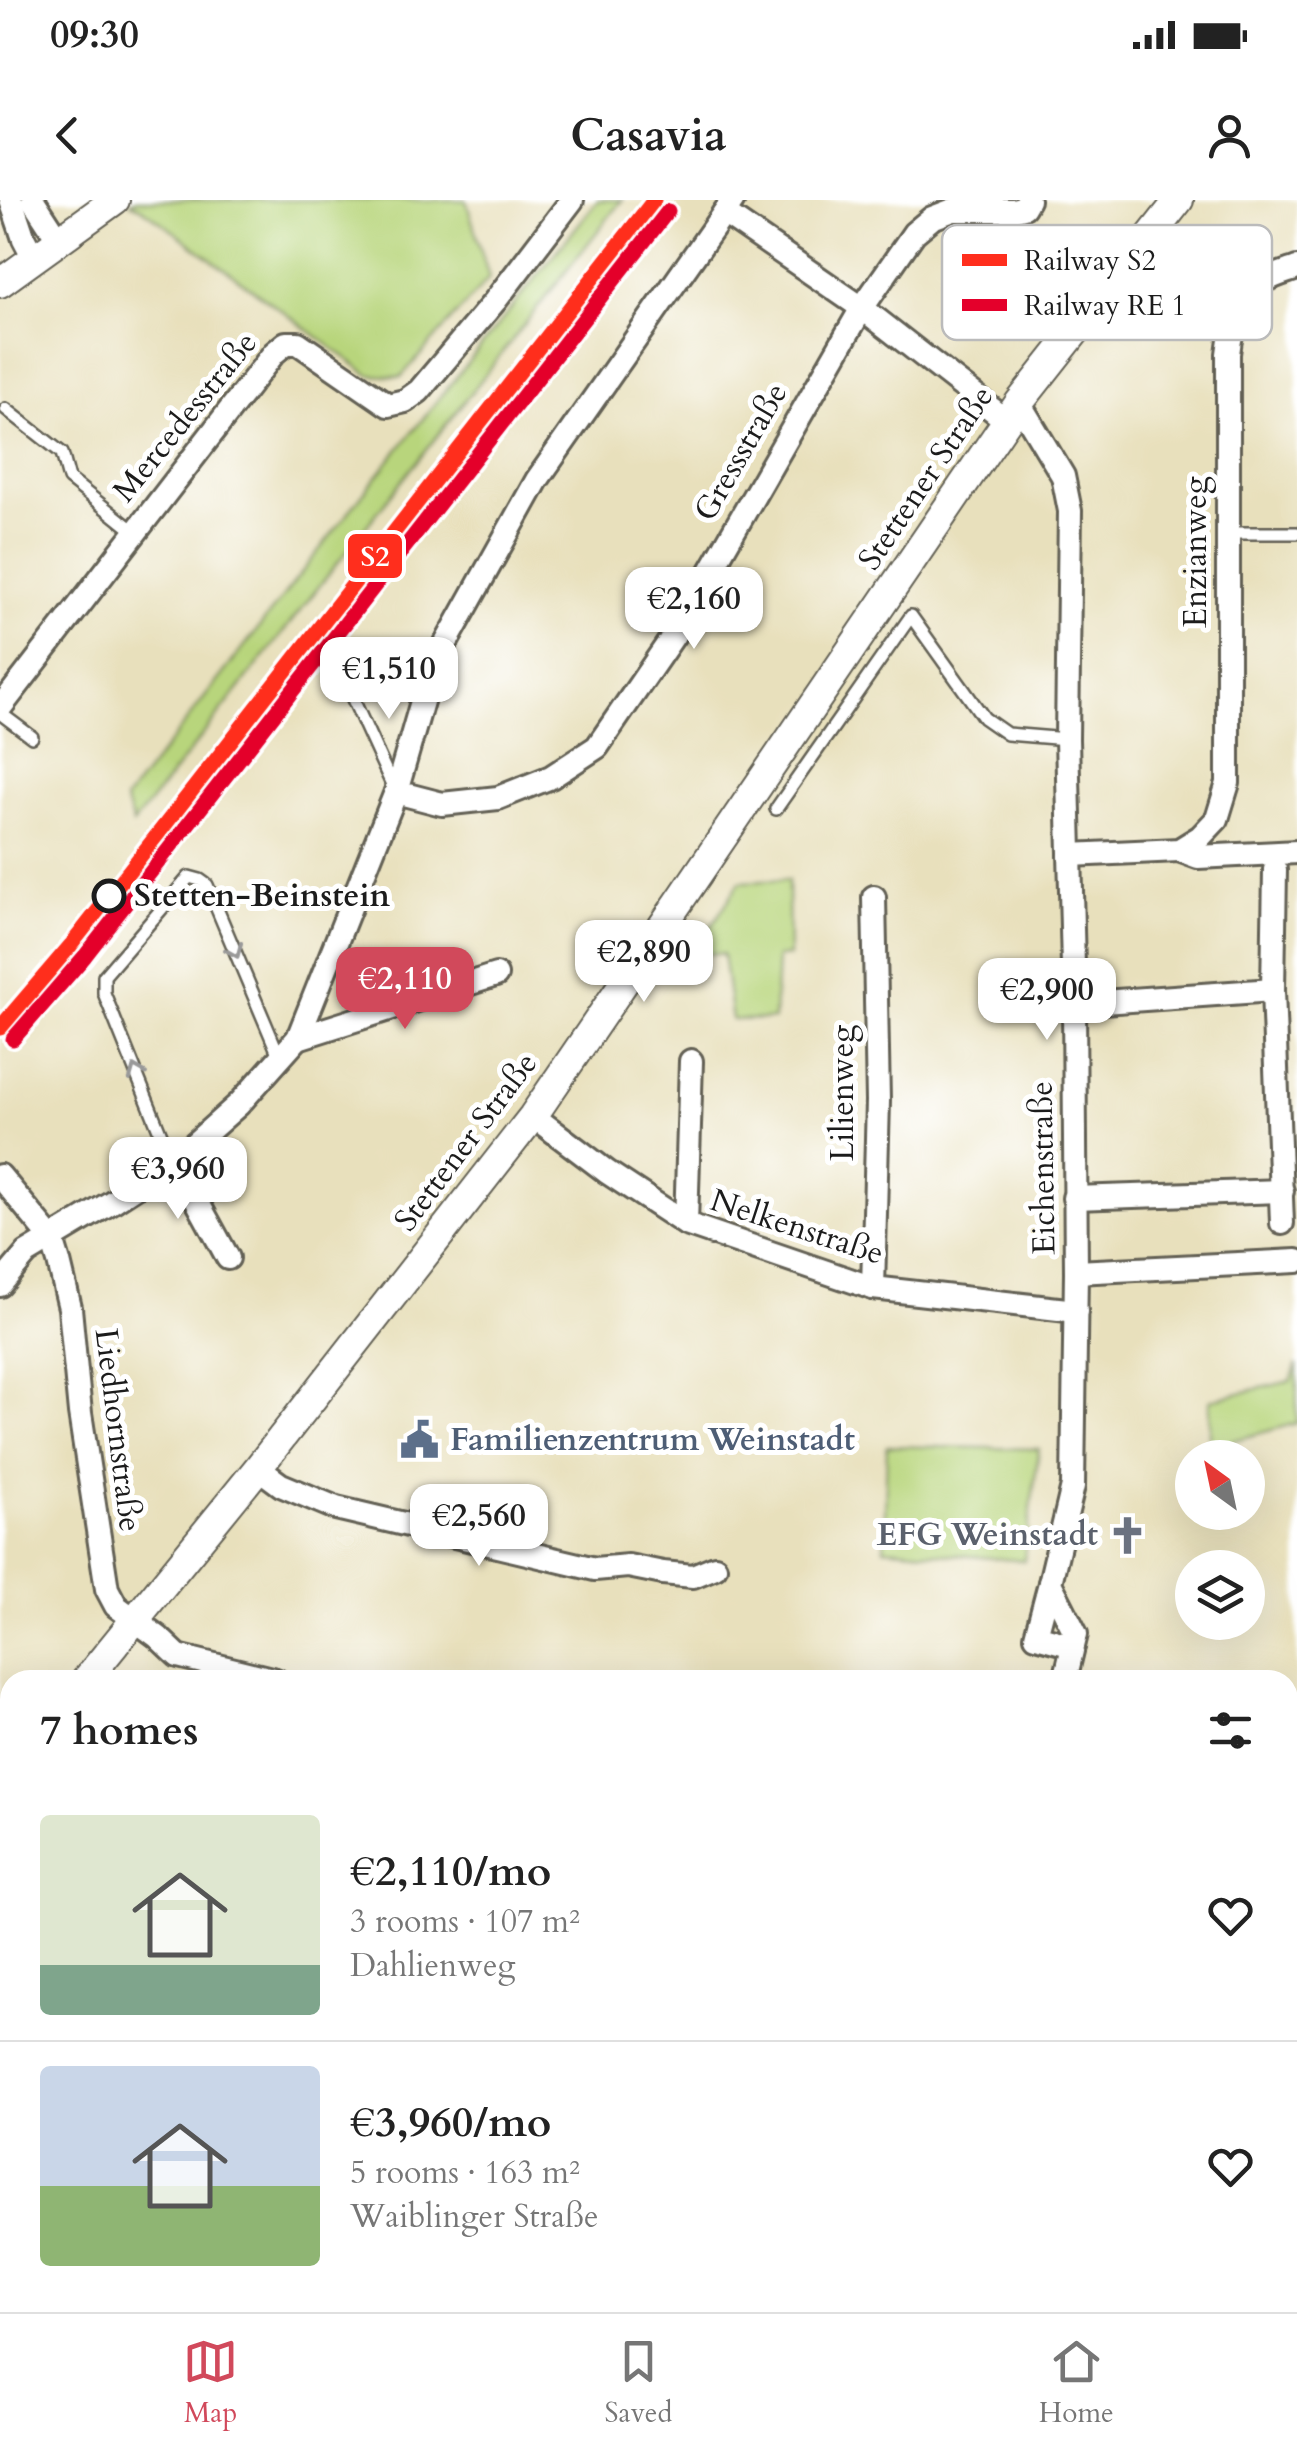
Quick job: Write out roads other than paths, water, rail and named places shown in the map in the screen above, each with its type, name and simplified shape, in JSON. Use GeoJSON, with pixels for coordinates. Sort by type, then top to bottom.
{"type":"FeatureCollection","features":[{"type":"Feature","properties":{"kind":"street"},"geometry":{"type":"LineString","coordinates":[[11,200],[34,258]]}},
{"type":"Feature","properties":{"kind":"street"},"geometry":{"type":"LineString","coordinates":[[32,200],[60,240]]}},
{"type":"Feature","properties":{"kind":"street"},"geometry":{"type":"LineString","coordinates":[[0,283],[115,200]]}},
{"type":"Feature","properties":{"kind":"street","name":"Mercedesstraße"},"geometry":{"type":"LineString","coordinates":[[3,698],[274,352],[286,343],[298,343],[388,406],[404,401],[419,391],[495,302],[572,200]]}},
{"type":"Feature","properties":{"kind":"street","name":"Gressstraße"},"geometry":{"type":"LineString","coordinates":[[396,792],[442,804],[498,798],[551,777],[598,747],[674,635],[862,308],[914,233],[932,218],[953,210],[979,204],[1013,210],[1024,207],[1028,200]]}},
{"type":"Feature","properties":{"kind":"street","name":"Stettener Straße"},"geometry":{"type":"LineString","coordinates":[[1159,225],[1179,200]]}},
{"type":"Feature","properties":{"kind":"street"},"geometry":{"type":"LineString","coordinates":[[0,1285],[27,1253],[174,1162],[239,1104],[298,1038],[396,792],[431,670],[537,480],[728,207],[862,308],[1013,412]]}},
{"type":"Feature","properties":{"kind":"street","name":"Enzianweg"},"geometry":{"type":"LineString","coordinates":[[1272,278],[1297,268]]}},
{"type":"Feature","properties":{"kind":"street","name":"Stettener Straße"},"geometry":{"type":"LineString","coordinates":[[94,1670],[258,1468],[533,1116],[1013,412],[1069,340]]}},
{"type":"Feature","properties":{"kind":"street","name":"Enzianweg"},"geometry":{"type":"LineString","coordinates":[[1179,850],[1200,838],[1217,819],[1228,784],[1230,340]]}},
{"type":"Feature","properties":{"kind":"street","name":"Eichenstraße"},"geometry":{"type":"LineString","coordinates":[[1013,412],[1062,476],[1070,511],[1068,739],[1076,1272],[1073,1486],[1036,1636],[1073,1646]]}},
{"type":"Feature","properties":{"kind":"street"},"geometry":{"type":"LineString","coordinates":[[1070,854],[1179,850],[1198,857],[1297,852]]}},
{"type":"Feature","properties":{"kind":"street"},"geometry":{"type":"LineString","coordinates":[[1275,870],[1273,990],[1282,1223]]}},
{"type":"Feature","properties":{"kind":"street","name":"Lilienweg"},"geometry":{"type":"LineString","coordinates":[[873,1288],[878,1101],[874,897]]}},
{"type":"Feature","properties":{"kind":"street"},"geometry":{"type":"LineString","coordinates":[[298,1038],[496,975]]}},
{"type":"Feature","properties":{"kind":"street"},"geometry":{"type":"LineString","coordinates":[[1074,1004],[1273,990]]}},
{"type":"Feature","properties":{"kind":"street"},"geometry":{"type":"LineString","coordinates":[[686,1224],[691,1061]]}},
{"type":"Feature","properties":{"kind":"street","name":"Nelkenstraße"},"geometry":{"type":"LineString","coordinates":[[533,1116],[607,1172],[686,1224],[873,1288],[1076,1310]]}},
{"type":"Feature","properties":{"kind":"street"},"geometry":{"type":"LineString","coordinates":[[174,1162],[228,1258]]}},
{"type":"Feature","properties":{"kind":"street","name":"Liedhornstraße"},"geometry":{"type":"LineString","coordinates":[[0,1176],[52,1239],[70,1308],[80,1413],[106,1590],[116,1606],[178,1656]]}},
{"type":"Feature","properties":{"kind":"street"},"geometry":{"type":"LineString","coordinates":[[1074,1198],[1282,1191]]}},
{"type":"Feature","properties":{"kind":"street"},"geometry":{"type":"LineString","coordinates":[[1076,1272],[1297,1262]]}},
{"type":"Feature","properties":{"kind":"street"},"geometry":{"type":"LineString","coordinates":[[258,1468],[281,1485],[336,1508],[596,1569],[628,1566],[694,1576],[715,1568]]}},
{"type":"Feature","properties":{"kind":"street"},"geometry":{"type":"LineString","coordinates":[[1050,1583],[1076,1634],[1067,1670]]}},
{"type":"Feature","properties":{"kind":"street"},"geometry":{"type":"LineString","coordinates":[[178,1656],[185,1670]]}},
{"type":"Feature","properties":{"kind":"street"},"geometry":{"type":"LineString","coordinates":[[178,1656],[235,1670]]}},
{"type":"Feature","properties":{"kind":"lane"},"geometry":{"type":"LineString","coordinates":[[6,409],[62,453],[69,479],[136,532]]}},
{"type":"Feature","properties":{"kind":"lane"},"geometry":{"type":"LineString","coordinates":[[1228,533],[1297,533]]}},
{"type":"Feature","properties":{"kind":"lane"},"geometry":{"type":"LineString","coordinates":[[776,809],[911,616],[984,718],[1006,734],[1068,739]]}},
{"type":"Feature","properties":{"kind":"lane"},"geometry":{"type":"LineString","coordinates":[[346,684],[396,792]]}},
{"type":"Feature","properties":{"kind":"lane"},"geometry":{"type":"LineString","coordinates":[[3,698],[32,737]]}},
{"type":"Feature","properties":{"kind":"lane"},"geometry":{"type":"LineString","coordinates":[[174,1162],[104,992],[104,976],[189,877],[207,885],[280,1058]]}},
{"type":"Feature","properties":{"kind":"rail line","name":"S2"},"geometry":{"type":"LineString","coordinates":[[0,1028],[71,945],[654,200]]}},
{"type":"Feature","properties":{"kind":"place","name":"Stetten-Beinstein"},"geometry":{"type":"Point","coordinates":[109,896]}},
{"type":"Feature","properties":{"kind":"place","name":"Familienzentrum Weinstadt"},"geometry":{"type":"Point","coordinates":[420,1440]}},
{"type":"Feature","properties":{"kind":"place","name":"EFG Weinstadt"},"geometry":{"type":"Point","coordinates":[1128,1535]}}]}
